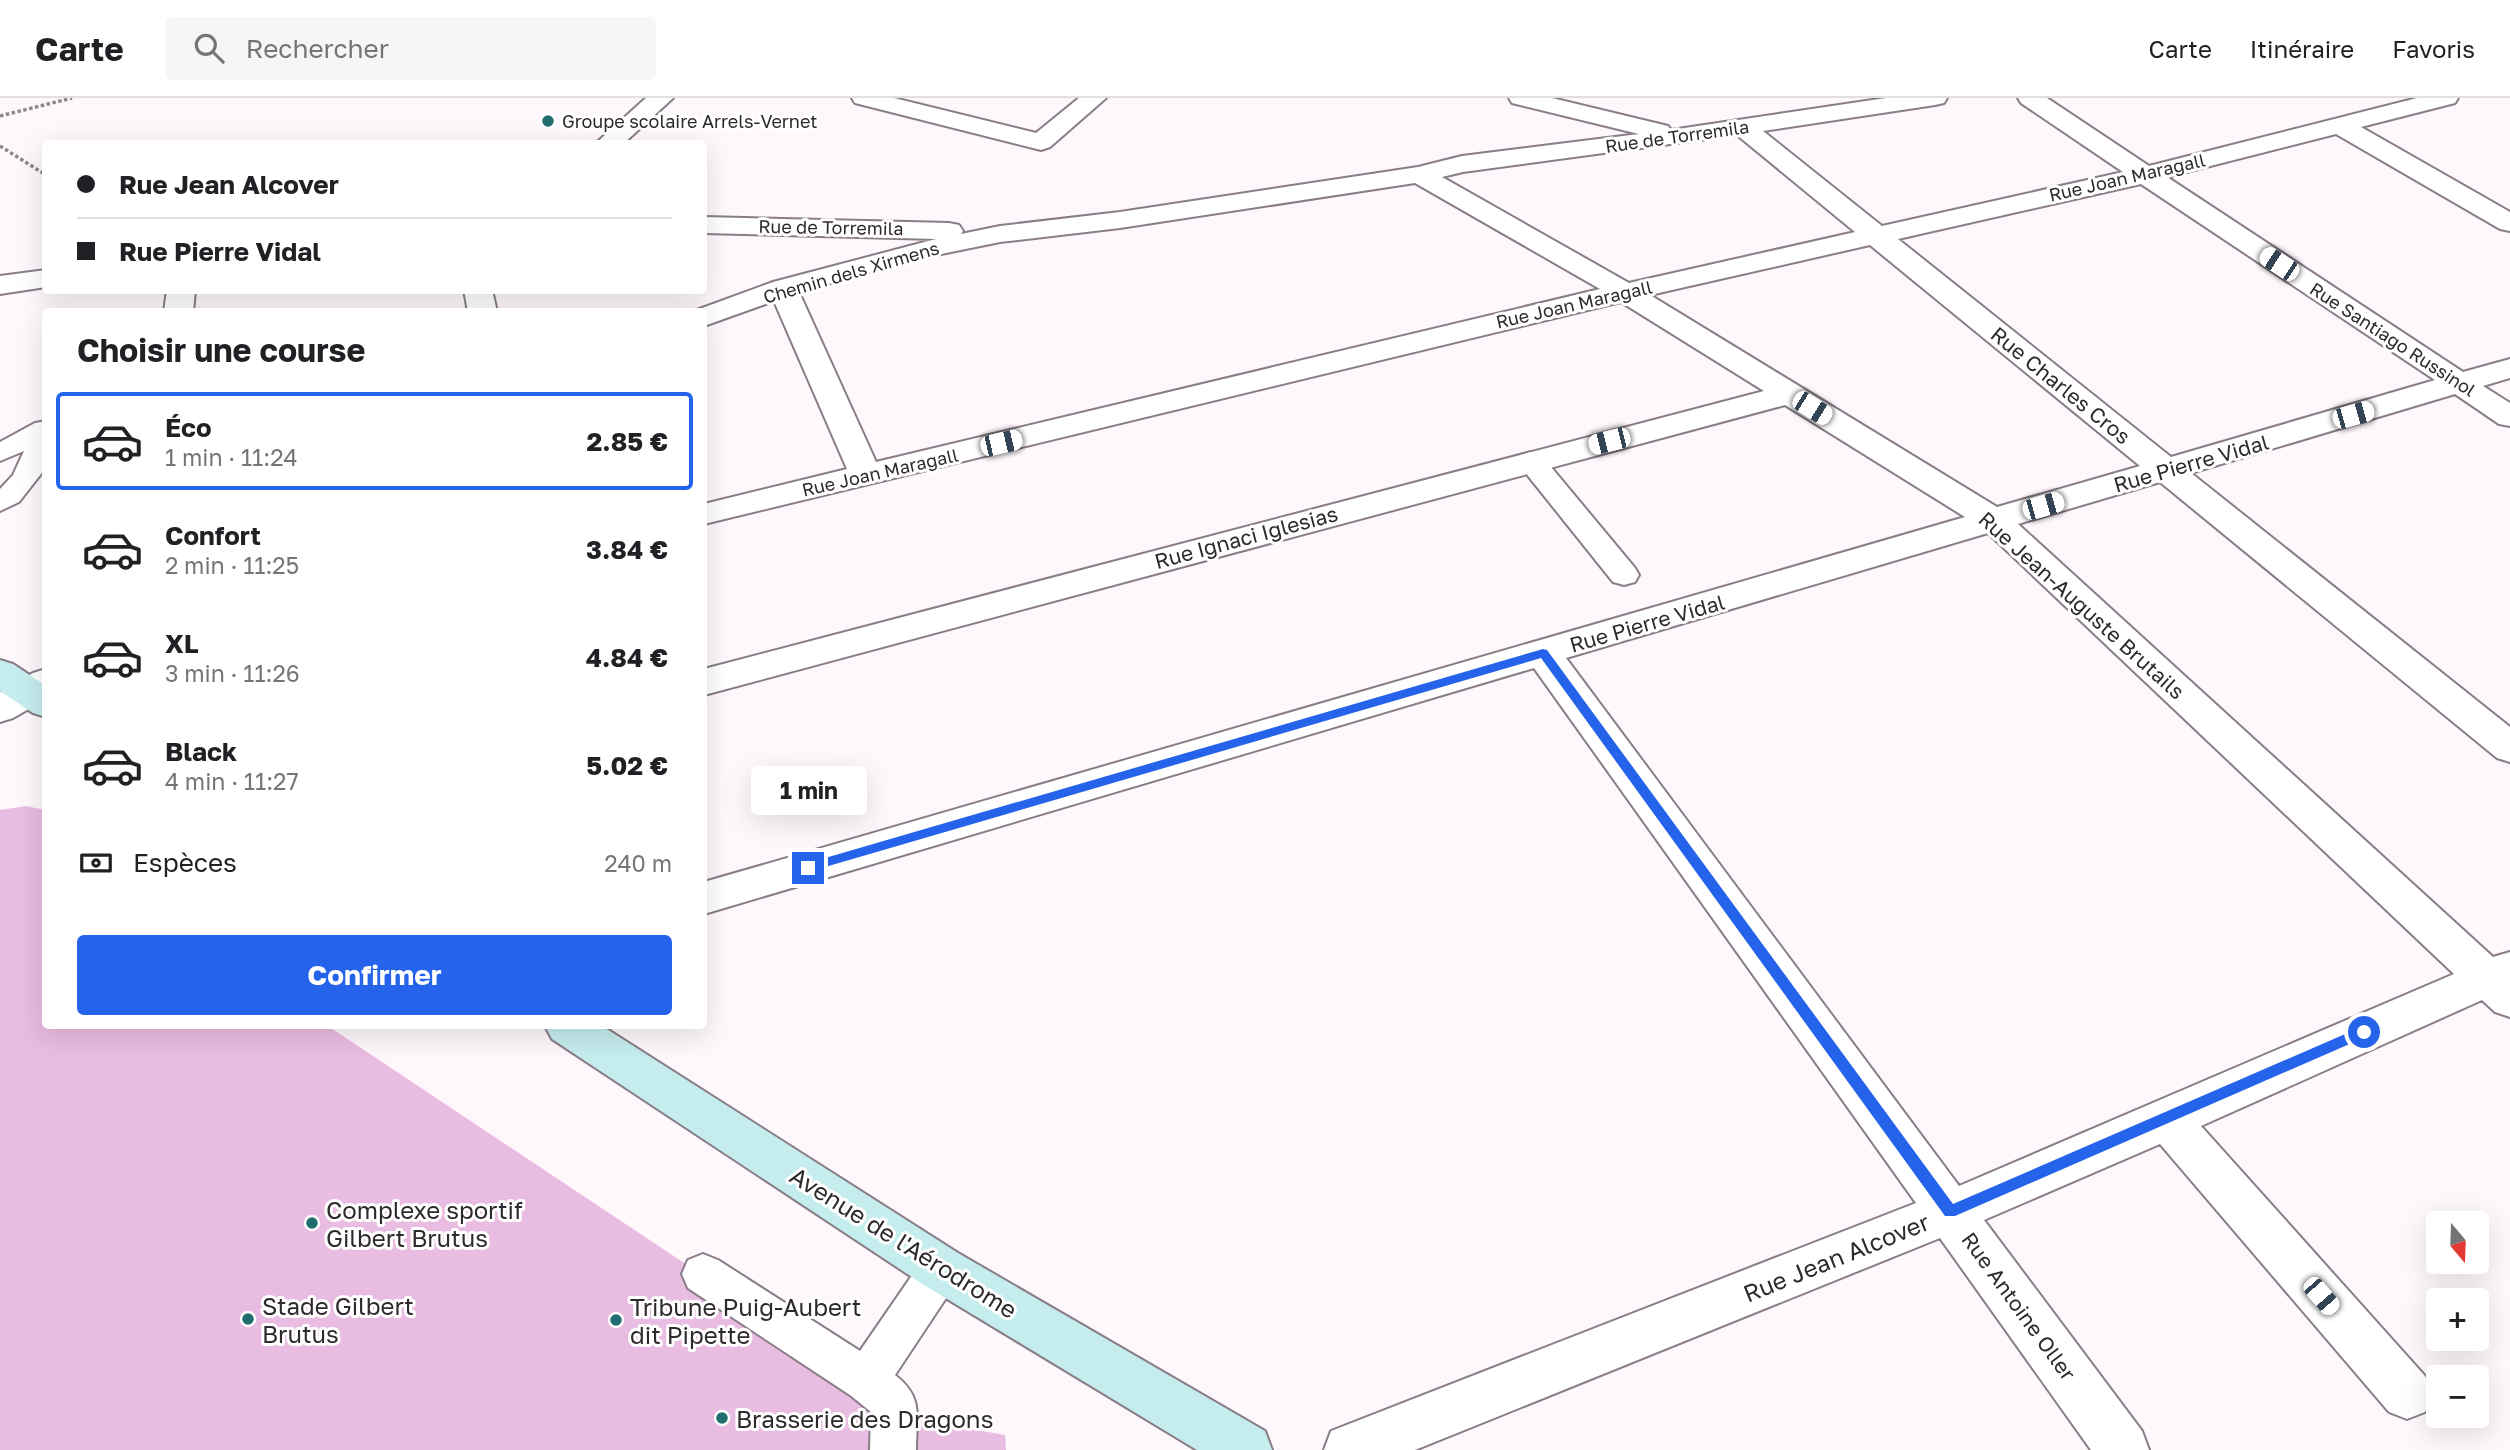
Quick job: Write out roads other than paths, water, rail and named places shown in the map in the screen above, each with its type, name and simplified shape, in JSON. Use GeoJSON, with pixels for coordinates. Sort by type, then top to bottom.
{"type":"FeatureCollection","features":[{"type":"Feature","properties":{"kind":"main road","name":"Avenue de l'Aérodrome"},"geometry":{"type":"LineString","coordinates":[[572,1029],[942,1269],[1246,1450]]}},
{"type":"Feature","properties":{"kind":"street"},"geometry":{"type":"LineString","coordinates":[[612,140],[661,98]]}},
{"type":"Feature","properties":{"kind":"street"},"geometry":{"type":"LineString","coordinates":[[864,98],[1041,142],[1094,98]]}},
{"type":"Feature","properties":{"kind":"street"},"geometry":{"type":"LineString","coordinates":[[1521,98],[1682,136]]}},
{"type":"Feature","properties":{"kind":"street","name":"Rue de Torremila"},"geometry":{"type":"LineString","coordinates":[[707,225],[888,228],[1000,234],[1120,220],[1419,175],[1462,164],[1742,128],[1935,98]]}},
{"type":"Feature","properties":{"kind":"street","name":"Rue Santiago Russinol"},"geometry":{"type":"LineString","coordinates":[[2030,98],[2510,417]]}},
{"type":"Feature","properties":{"kind":"street","name":"Rue Joan Maragall"},"geometry":{"type":"LineString","coordinates":[[707,513],[1625,292],[2144,175],[2446,98]]}},
{"type":"Feature","properties":{"kind":"street"},"geometry":{"type":"LineString","coordinates":[[2337,124],[2510,223]]}},
{"type":"Feature","properties":{"kind":"street","name":"Rue Charles Cros"},"geometry":{"type":"LineString","coordinates":[[1742,128],[2510,748]]}},
{"type":"Feature","properties":{"kind":"street","name":"Rue Jean-Auguste Brutails"},"geometry":{"type":"LineString","coordinates":[[1419,175],[1625,292],[1994,520],[2502,982]]}},
{"type":"Feature","properties":{"kind":"street","name":"Chemin dels Xirmens"},"geometry":{"type":"LineString","coordinates":[[707,316],[783,288],[908,253],[1000,234]]}},
{"type":"Feature","properties":{"kind":"street"},"geometry":{"type":"LineString","coordinates":[[0,285],[42,279]]}},
{"type":"Feature","properties":{"kind":"street"},"geometry":{"type":"LineString","coordinates":[[783,288],[866,475]]}},
{"type":"Feature","properties":{"kind":"street","name":"Rue Pierre Vidal"},"geometry":{"type":"LineString","coordinates":[[707,897],[2167,471],[2510,368]]}},
{"type":"Feature","properties":{"kind":"street","name":"Rue Ignaci Iglesias"},"geometry":{"type":"LineString","coordinates":[[707,680],[1790,394]]}},
{"type":"Feature","properties":{"kind":"street","name":"Rue Antoine Oller"},"geometry":{"type":"LineString","coordinates":[[1543,653],[2123,1450]]}},
{"type":"Feature","properties":{"kind":"street","name":"Rue Jean Alcover"},"geometry":{"type":"LineString","coordinates":[[1350,1450],[1950,1212],[2502,982]]}},
{"type":"Feature","properties":{"kind":"street"},"geometry":{"type":"LineString","coordinates":[[2167,1120],[2407,1394]]}},
{"type":"Feature","properties":{"kind":"lane"},"geometry":{"type":"LineString","coordinates":[[0,453],[42,431]]}},
{"type":"Feature","properties":{"kind":"lane"},"geometry":{"type":"LineString","coordinates":[[0,502],[7,498],[34,466],[42,439]]}},
{"type":"Feature","properties":{"kind":"lane"},"geometry":{"type":"LineString","coordinates":[[1531,461],[1624,575]]}},
{"type":"Feature","properties":{"kind":"lane"},"geometry":{"type":"LineString","coordinates":[[866,1380],[942,1269]]}},
{"type":"Feature","properties":{"kind":"lane"},"geometry":{"type":"LineString","coordinates":[[703,1274],[866,1380],[894,1402],[894,1450]]}},
{"type":"Feature","properties":{"kind":"place","name":"Groupe scolaire Arrels-Vernet"},"geometry":{"type":"Point","coordinates":[548,121]}},
{"type":"Feature","properties":{"kind":"place","name":"Complexe sportif Gilbert Brutus"},"geometry":{"type":"Point","coordinates":[312,1223]}},
{"type":"Feature","properties":{"kind":"place","name":"Stade Gilbert Brutus"},"geometry":{"type":"Point","coordinates":[248,1319]}},
{"type":"Feature","properties":{"kind":"place","name":"Tribune Puig-Aubert dit Pipette"},"geometry":{"type":"Point","coordinates":[616,1320]}},
{"type":"Feature","properties":{"kind":"place","name":"Brasserie des Dragons"},"geometry":{"type":"Point","coordinates":[722,1418]}}]}
